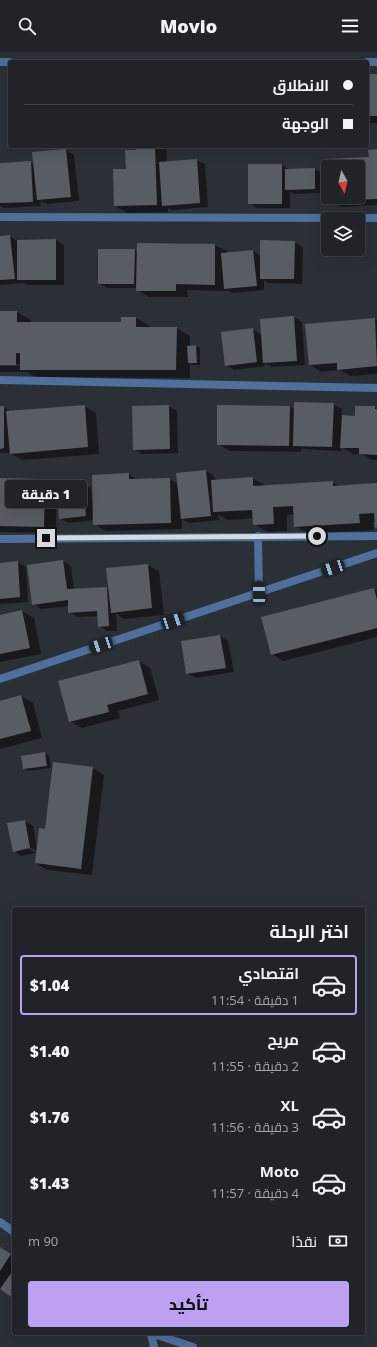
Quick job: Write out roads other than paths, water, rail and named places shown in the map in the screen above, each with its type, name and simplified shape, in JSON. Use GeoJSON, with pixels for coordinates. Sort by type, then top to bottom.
{"type":"FeatureCollection","features":[{"type":"Feature","properties":{"kind":"street"},"geometry":{"type":"LineString","coordinates":[[0,217],[377,218]]}},
{"type":"Feature","properties":{"kind":"street"},"geometry":{"type":"LineString","coordinates":[[0,380],[377,388]]}},
{"type":"Feature","properties":{"kind":"street"},"geometry":{"type":"LineString","coordinates":[[258,536],[259,593]]}},
{"type":"Feature","properties":{"kind":"street"},"geometry":{"type":"LineString","coordinates":[[0,539],[377,536]]}},
{"type":"Feature","properties":{"kind":"street"},"geometry":{"type":"LineString","coordinates":[[0,679],[377,554]]}},
{"type":"Feature","properties":{"kind":"street"},"geometry":{"type":"LineString","coordinates":[[0,1222],[12,1231]]}},
{"type":"Feature","properties":{"kind":"street"},"geometry":{"type":"LineString","coordinates":[[151,1335],[154,1347]]}},
{"type":"Feature","properties":{"kind":"street"},"geometry":{"type":"LineString","coordinates":[[157,1335],[193,1347]]}}]}
